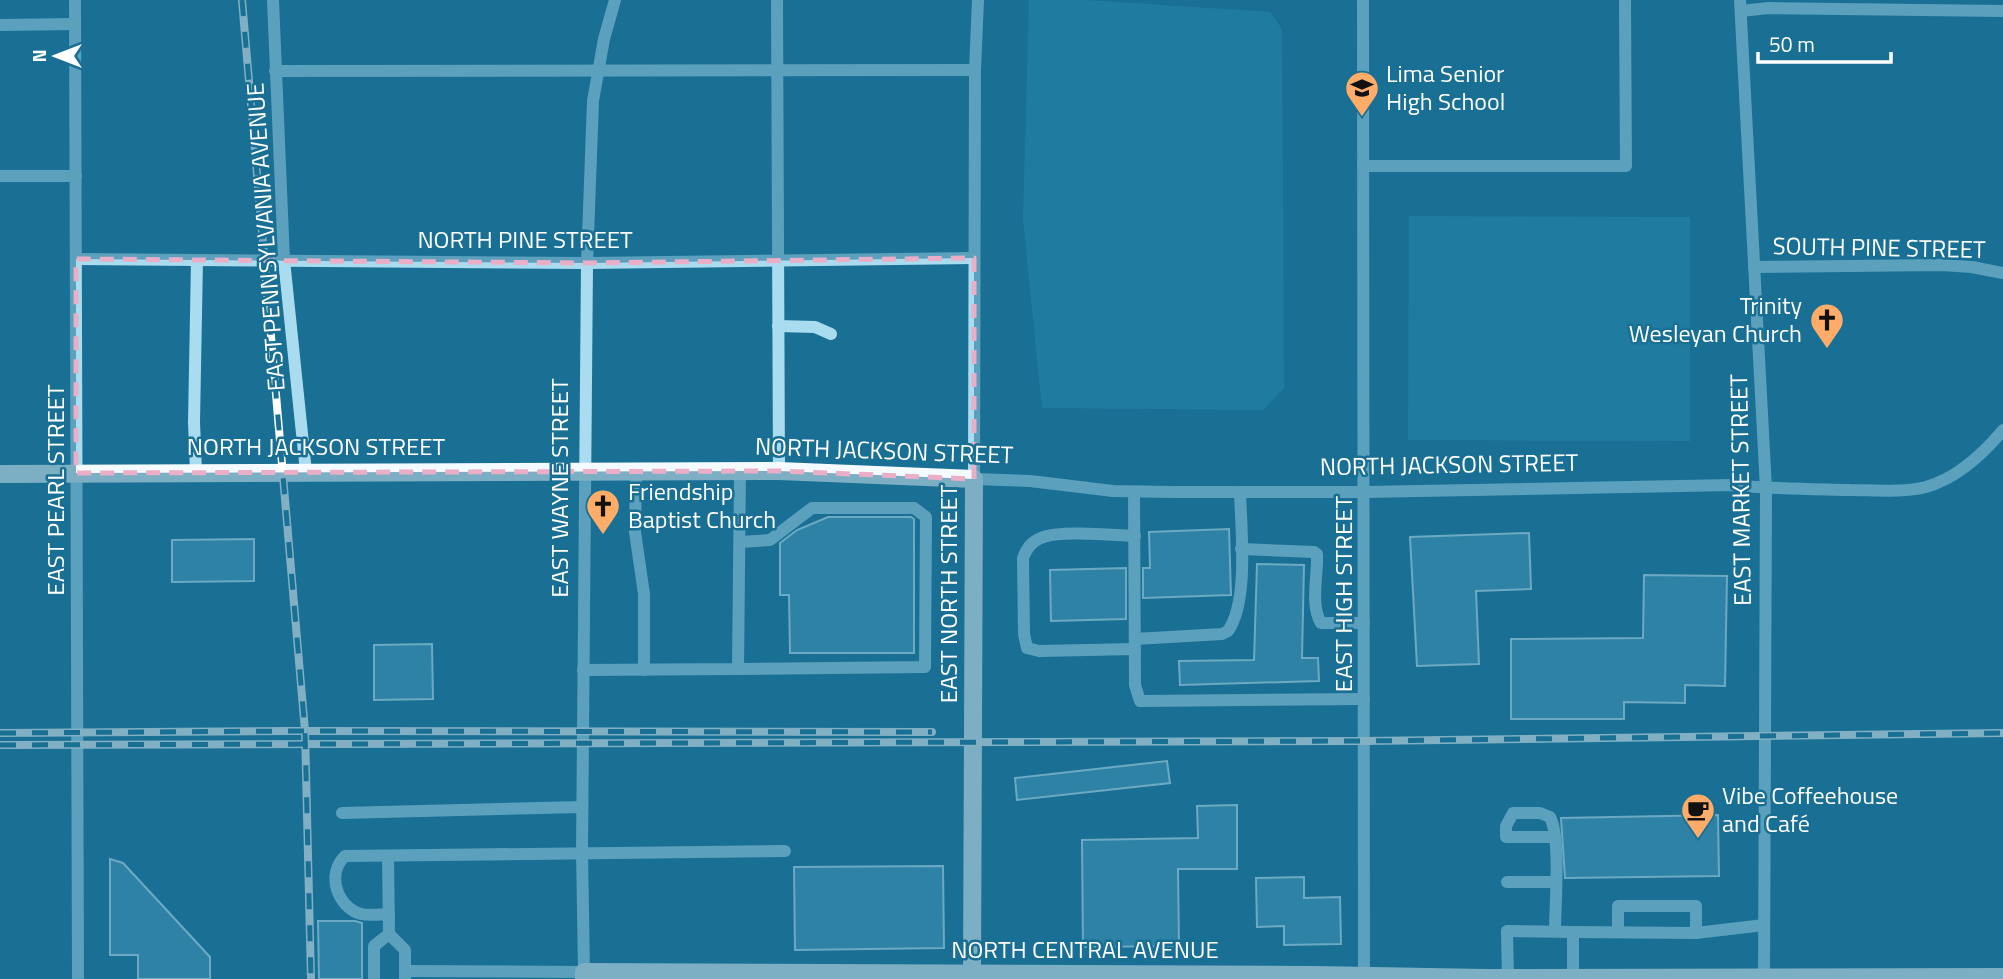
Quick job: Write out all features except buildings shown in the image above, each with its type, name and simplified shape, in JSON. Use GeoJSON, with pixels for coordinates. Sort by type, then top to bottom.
{"type":"FeatureCollection","features":[{"type":"Feature","properties":{"kind":"main road","name":"NORTH JACKSON STREET"},"geometry":{"type":"LineString","coordinates":[[0,474],[779,471],[974,479]]}},
{"type":"Feature","properties":{"kind":"main road","name":"EAST NORTH STREET"},"geometry":{"type":"LineString","coordinates":[[972,977],[974,479]]}},
{"type":"Feature","properties":{"kind":"main road","name":"NORTH CENTRAL AVENUE"},"geometry":{"type":"LineString","coordinates":[[584,976],[2003,977]]}},
{"type":"Feature","properties":{"kind":"street","name":"EAST PEARL STREET"},"geometry":{"type":"LineString","coordinates":[[75,0],[78,979]]}},
{"type":"Feature","properties":{"kind":"street","name":"EAST PENNSYLVANIA AVENUE"},"geometry":{"type":"LineString","coordinates":[[273,0],[284,260],[306,472]]}},
{"type":"Feature","properties":{"kind":"street","name":"EAST WAYNE STREET"},"geometry":{"type":"LineString","coordinates":[[584,976],[582,807],[587,263],[593,102],[604,39],[615,0]]}},
{"type":"Feature","properties":{"kind":"street"},"geometry":{"type":"LineString","coordinates":[[777,0],[779,471]]}},
{"type":"Feature","properties":{"kind":"street","name":"EAST NORTH STREET"},"geometry":{"type":"LineString","coordinates":[[974,479],[975,70],[978,0]]}},
{"type":"Feature","properties":{"kind":"street","name":"EAST HIGH STREET"},"geometry":{"type":"LineString","coordinates":[[1363,0],[1364,977]]}},
{"type":"Feature","properties":{"kind":"street"},"geometry":{"type":"LineString","coordinates":[[1363,166],[1626,166],[1625,0]]}},
{"type":"Feature","properties":{"kind":"street"},"geometry":{"type":"LineString","coordinates":[[1741,5],[1768,8],[2003,10]]}},
{"type":"Feature","properties":{"kind":"street","name":"EAST MARKET STREET"},"geometry":{"type":"LineString","coordinates":[[1741,5],[1766,489],[1764,977]]}},
{"type":"Feature","properties":{"kind":"street"},"geometry":{"type":"LineString","coordinates":[[0,25],[75,24]]}},
{"type":"Feature","properties":{"kind":"street"},"geometry":{"type":"LineString","coordinates":[[275,71],[975,70]]}},
{"type":"Feature","properties":{"kind":"street"},"geometry":{"type":"LineString","coordinates":[[0,176],[76,177]]}},
{"type":"Feature","properties":{"kind":"street","name":"NORTH PINE STREET"},"geometry":{"type":"LineString","coordinates":[[76,259],[587,263],[974,258]]}},
{"type":"Feature","properties":{"kind":"street"},"geometry":{"type":"LineString","coordinates":[[196,472],[194,422],[197,260]]}},
{"type":"Feature","properties":{"kind":"street","name":"SOUTH PINE STREET"},"geometry":{"type":"LineString","coordinates":[[1754,267],[1941,265],[2003,273]]}},
{"type":"Feature","properties":{"kind":"street"},"geometry":{"type":"LineString","coordinates":[[778,326],[815,327],[831,334]]}},
{"type":"Feature","properties":{"kind":"street","name":"NORTH JACKSON STREET"},"geometry":{"type":"LineString","coordinates":[[974,479],[1030,481],[1113,492],[1365,492],[1732,485],[1766,489],[1888,491],[1925,487],[1960,471],[2003,430]]}},
{"type":"Feature","properties":{"kind":"street"},"geometry":{"type":"LineString","coordinates":[[636,471],[635,532],[644,594],[644,670]]}},
{"type":"Feature","properties":{"kind":"street"},"geometry":{"type":"LineString","coordinates":[[738,669],[740,471]]}},
{"type":"Feature","properties":{"kind":"street"},"geometry":{"type":"LineString","coordinates":[[1134,492],[1135,685],[1140,701],[1364,699]]}},
{"type":"Feature","properties":{"kind":"street"},"geometry":{"type":"LineString","coordinates":[[1135,536],[1056,535],[1043,537],[1026,549],[1023,558],[1023,583],[1024,634],[1027,648],[1039,651],[1135,644],[1222,634],[1228,631],[1238,610],[1241,590],[1240,492]]}},
{"type":"Feature","properties":{"kind":"street"},"geometry":{"type":"LineString","coordinates":[[583,670],[925,667],[926,516],[914,508],[812,508],[771,540],[740,542]]}},
{"type":"Feature","properties":{"kind":"street"},"geometry":{"type":"LineString","coordinates":[[1241,549],[1314,552],[1318,564],[1317,611],[1321,623],[1364,623]]}},
{"type":"Feature","properties":{"kind":"street"},"geometry":{"type":"LineString","coordinates":[[342,813],[582,807]]}},
{"type":"Feature","properties":{"kind":"street"},"geometry":{"type":"LineString","coordinates":[[1555,837],[1506,837],[1506,826],[1513,813],[1540,813],[1550,817],[1555,827],[1555,837],[1555,931]]}},
{"type":"Feature","properties":{"kind":"street"},"geometry":{"type":"LineString","coordinates":[[389,914],[361,914],[341,900],[336,890],[336,870],[345,856],[785,851]]}},
{"type":"Feature","properties":{"kind":"street"},"geometry":{"type":"LineString","coordinates":[[388,856],[389,934],[405,950],[405,975]]}},
{"type":"Feature","properties":{"kind":"street"},"geometry":{"type":"LineString","coordinates":[[1507,882],[1555,882]]}},
{"type":"Feature","properties":{"kind":"street"},"geometry":{"type":"LineString","coordinates":[[1618,932],[1618,906],[1696,906],[1696,933]]}},
{"type":"Feature","properties":{"kind":"street"},"geometry":{"type":"LineString","coordinates":[[1508,977],[1507,931],[1696,933],[1764,925]]}},
{"type":"Feature","properties":{"kind":"street"},"geometry":{"type":"LineString","coordinates":[[1573,932],[1579,977]]}},
{"type":"Feature","properties":{"kind":"street"},"geometry":{"type":"LineString","coordinates":[[374,979],[374,946],[389,934]]}},
{"type":"Feature","properties":{"kind":"street","name":"NORTH CENTRAL AVENUE"},"geometry":{"type":"LineString","coordinates":[[405,975],[584,976]]}},
{"type":"Feature","properties":{"kind":"highlighted area"},"geometry":{"type":"Polygon","coordinates":[[[974,258],[974,479],[779,471],[76,473],[76,259],[587,263],[974,258]]]}},
{"type":"Feature","properties":{"kind":"shaded area"},"geometry":{"type":"Polygon","coordinates":[[[1029,0],[1087,0],[1270,12],[1282,29],[1284,388],[1263,410],[1042,408],[1023,219],[1029,0]]]}},
{"type":"Feature","properties":{"kind":"shaded area"},"geometry":{"type":"Polygon","coordinates":[[[1409,216],[1690,217],[1690,441],[1408,440],[1409,216]]]}},
{"type":"Feature","properties":{"kind":"railway"},"geometry":{"type":"LineString","coordinates":[[242,0],[305,731],[311,979]]}},
{"type":"Feature","properties":{"kind":"railway"},"geometry":{"type":"LineString","coordinates":[[0,733],[932,732]]}},
{"type":"Feature","properties":{"kind":"railway"},"geometry":{"type":"LineString","coordinates":[[0,745],[1364,741],[2003,733]]}},
{"type":"Feature","properties":{"kind":"place","name":"Lima Senior High School"},"geometry":{"type":"Point","coordinates":[1362,118]}},
{"type":"Feature","properties":{"kind":"place","name":"Trinity Wesleyan Church"},"geometry":{"type":"Point","coordinates":[1827,350]}},
{"type":"Feature","properties":{"kind":"place","name":"Friendship Baptist Church"},"geometry":{"type":"Point","coordinates":[603,536]}},
{"type":"Feature","properties":{"kind":"place","name":"Vibe Coffeehouse and Café"},"geometry":{"type":"Point","coordinates":[1698,840]}}]}
